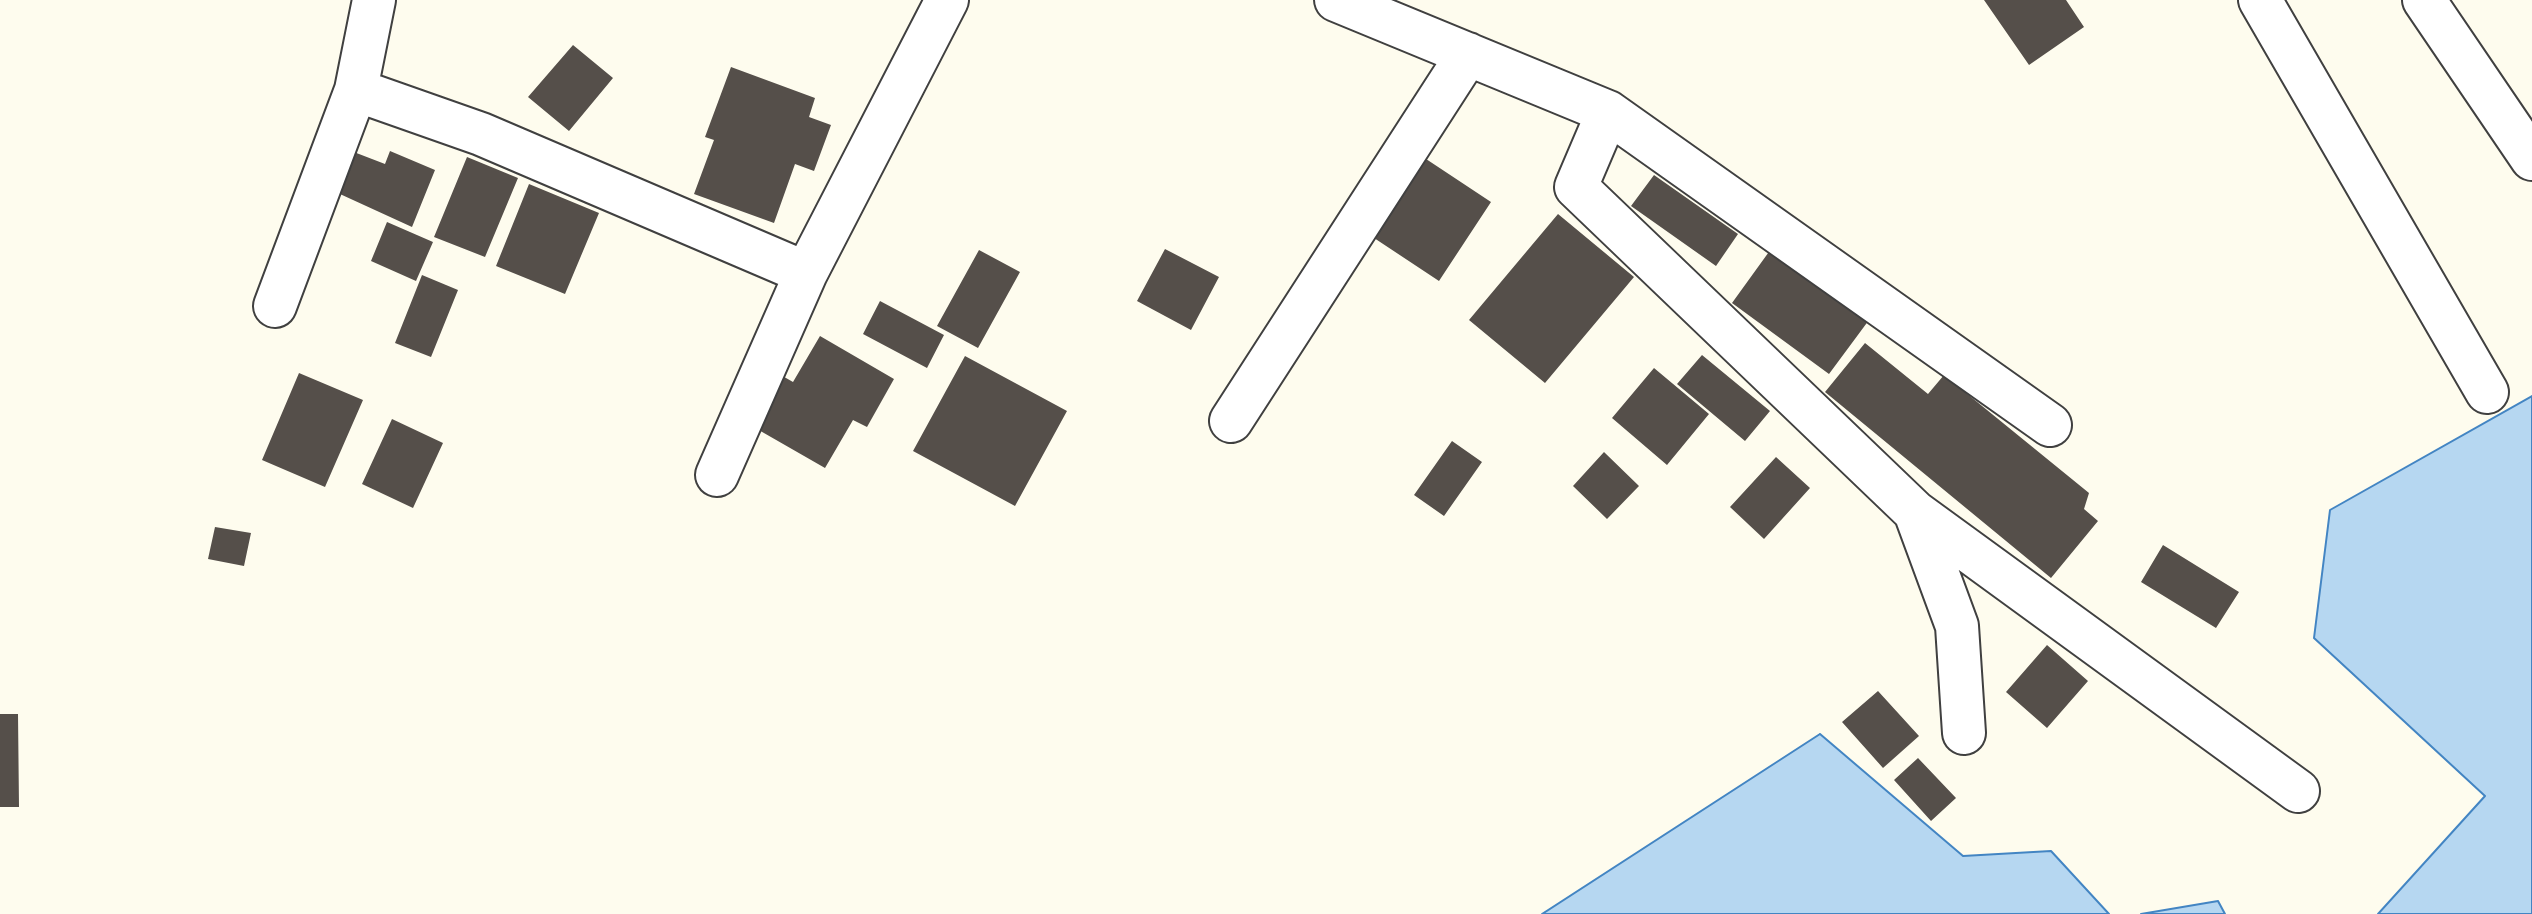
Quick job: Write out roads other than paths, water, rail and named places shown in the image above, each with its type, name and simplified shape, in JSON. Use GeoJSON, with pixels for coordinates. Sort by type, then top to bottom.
{"type":"FeatureCollection","features":[{"type":"Feature","properties":{"kind":"street"},"geometry":{"type":"LineString","coordinates":[[275,306],[356,90],[374,0]]}},
{"type":"Feature","properties":{"kind":"street"},"geometry":{"type":"LineString","coordinates":[[717,475],[806,273],[947,0]]}},
{"type":"Feature","properties":{"kind":"street"},"geometry":{"type":"LineString","coordinates":[[1336,0],[1608,112],[2050,425]]}},
{"type":"Feature","properties":{"kind":"street"},"geometry":{"type":"LineString","coordinates":[[2260,0],[2487,392]]}},
{"type":"Feature","properties":{"kind":"street"},"geometry":{"type":"LineString","coordinates":[[2424,0],[2532,159]]}},
{"type":"Feature","properties":{"kind":"street"},"geometry":{"type":"LineString","coordinates":[[1231,421],[1468,54]]}},
{"type":"Feature","properties":{"kind":"street"},"geometry":{"type":"LineString","coordinates":[[356,90],[481,134],[806,273]]}},
{"type":"Feature","properties":{"kind":"street"},"geometry":{"type":"LineString","coordinates":[[1608,112],[1576,187],[1915,512],[2298,791]]}},
{"type":"Feature","properties":{"kind":"street"},"geometry":{"type":"LineString","coordinates":[[1915,512],[1957,626],[1964,733]]}},
{"type":"Feature","properties":{"kind":"water"},"geometry":{"type":"Polygon","coordinates":[[[2532,396],[2532,914],[2378,914],[2485,796],[2314,638],[2330,510],[2532,396]]]}},
{"type":"Feature","properties":{"kind":"water"},"geometry":{"type":"Polygon","coordinates":[[[1820,734],[1963,856],[2051,851],[2109,914],[1542,914],[1820,734]]]}},
{"type":"Feature","properties":{"kind":"water"},"geometry":{"type":"Polygon","coordinates":[[[2218,901],[2225,914],[2141,914],[2218,901]]]}}]}
